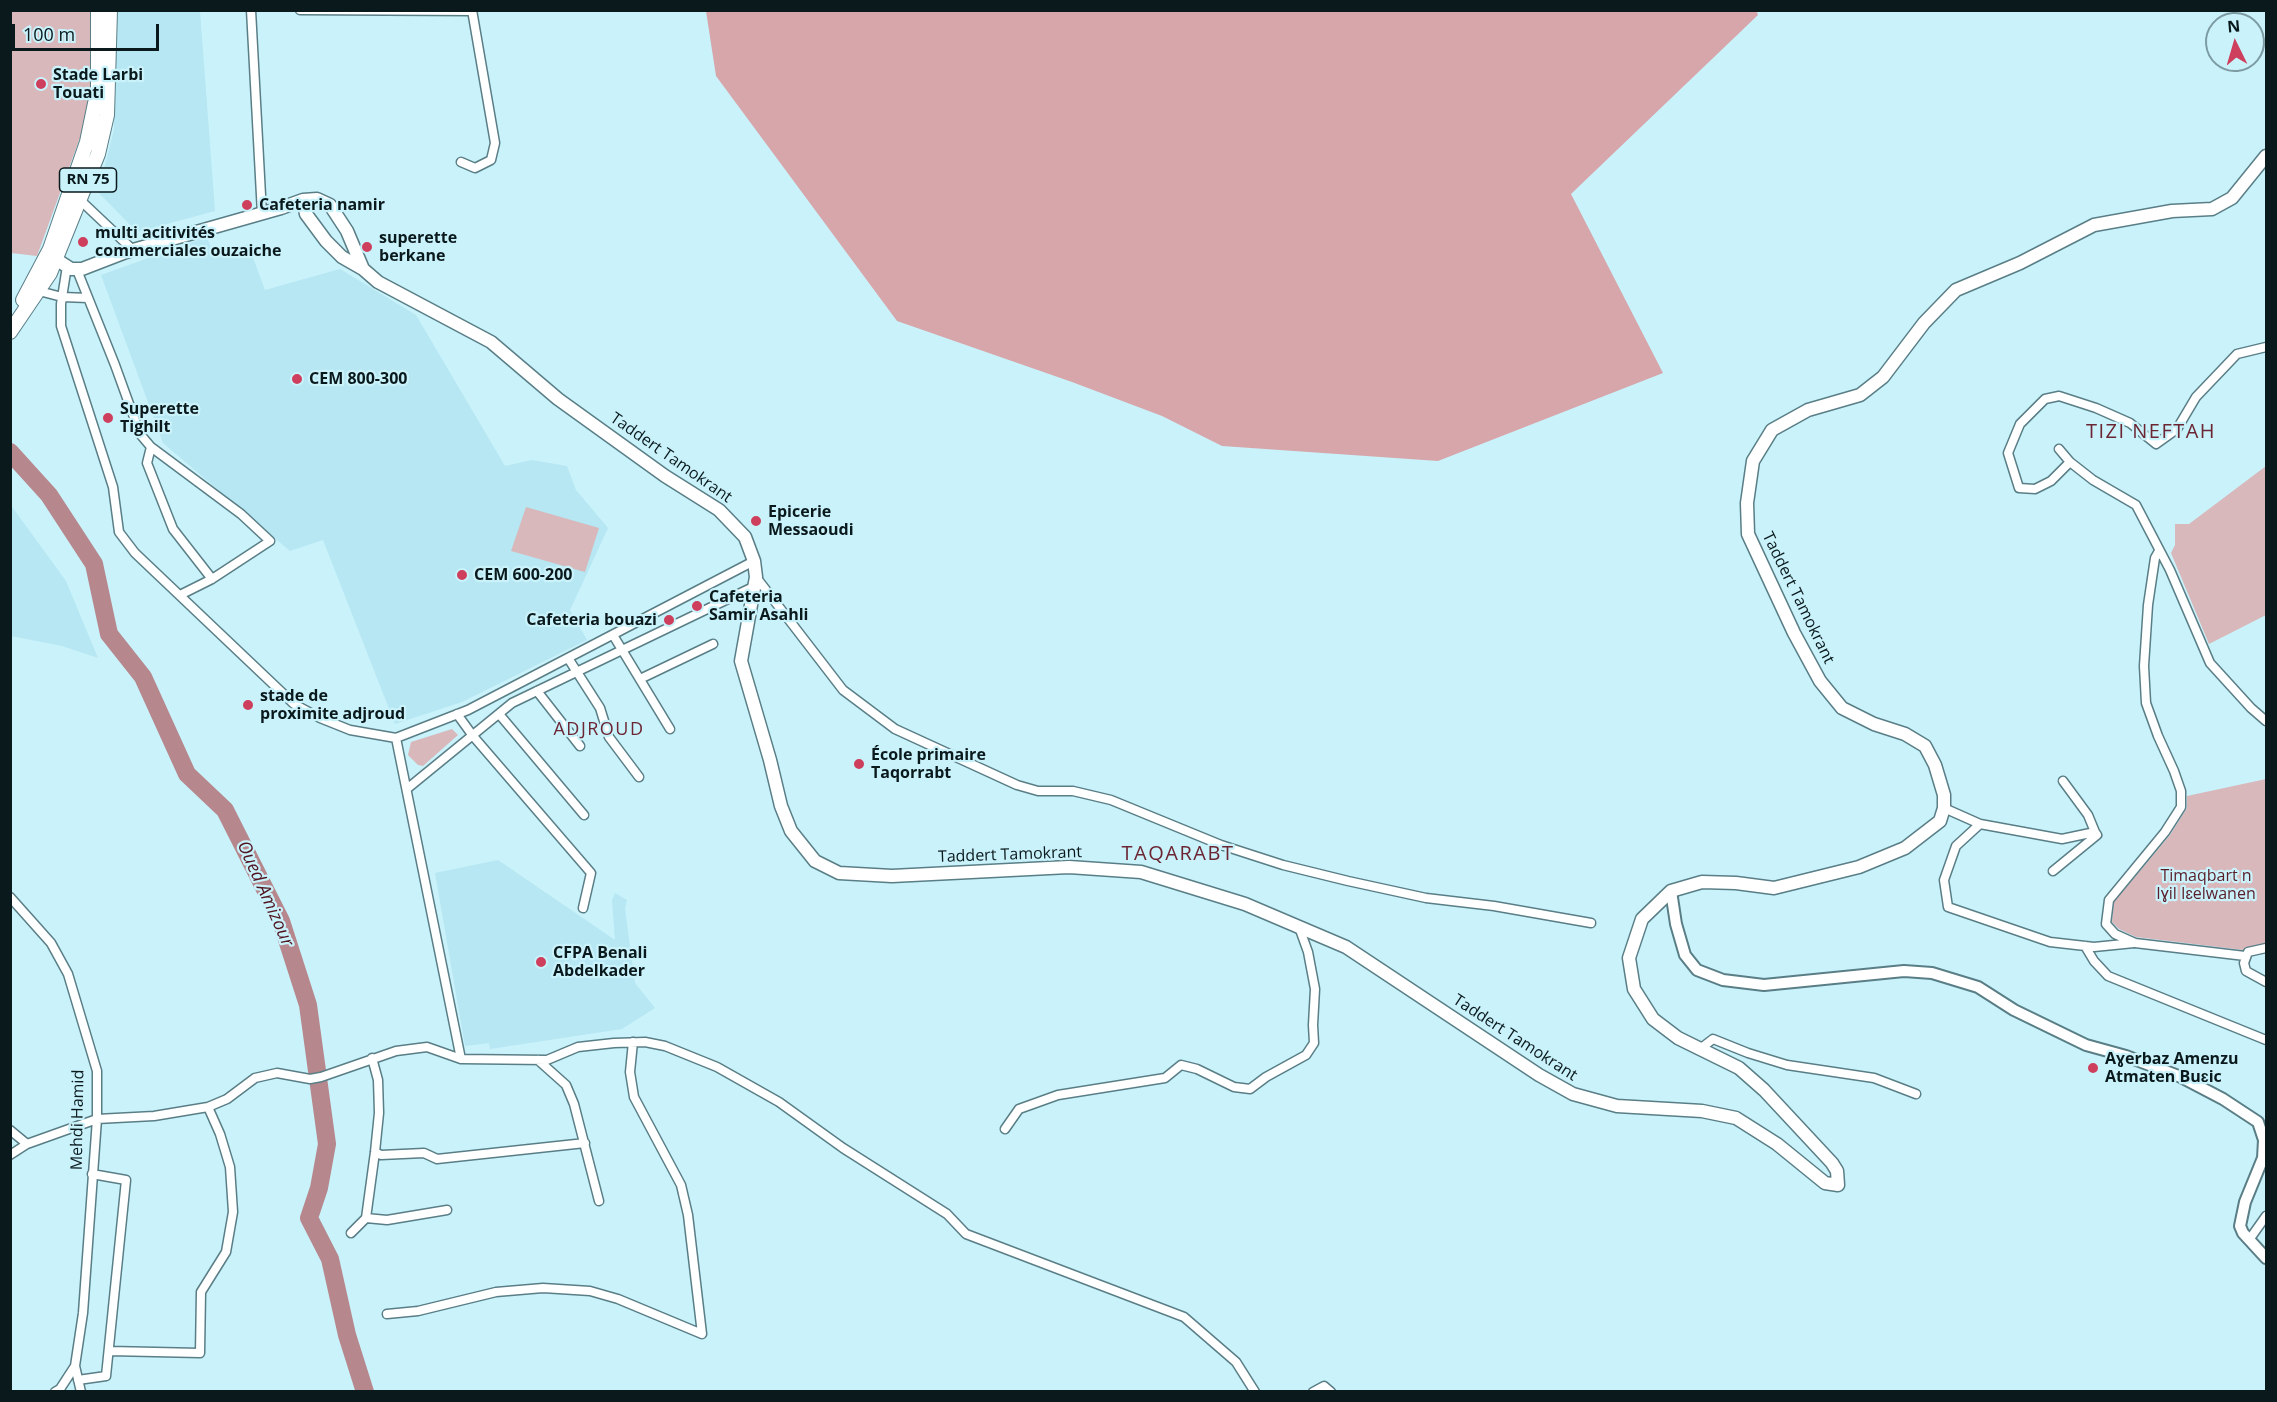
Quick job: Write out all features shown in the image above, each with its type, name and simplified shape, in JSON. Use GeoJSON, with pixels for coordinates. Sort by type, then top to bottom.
{"type":"FeatureCollection","features":[{"type":"Feature","properties":{"kind":"main road","name":"RN 75"},"geometry":{"type":"LineString","coordinates":[[10,320],[62,262],[95,109],[99,70],[98,10]]}},
{"type":"Feature","properties":{"kind":"main road","name":"RN 75"},"geometry":{"type":"LineString","coordinates":[[10,332],[62,262],[80,199],[98,153],[107,115],[110,10]]}},
{"type":"Feature","properties":{"kind":"main road","name":"Taddert Tamokrant"},"geometry":{"type":"LineString","coordinates":[[303,200],[306,214],[326,241],[342,257],[363,269],[378,282],[491,342],[558,399],[665,476],[719,510],[745,537],[754,561],[754,582],[741,661],[781,806],[791,831],[815,861],[839,873],[892,876],[1069,867],[1141,872],[1245,904],[1346,947],[1539,1075],[1573,1094],[1617,1106],[1702,1111],[1736,1118],[1777,1144],[1825,1183],[1838,1185],[1837,1171],[1832,1162],[1764,1090],[1739,1068],[1677,1038],[1653,1019],[1634,989],[1629,958],[1642,919],[1671,891],[1702,882],[1736,883],[1774,888],[1859,867],[1905,848],[1940,820],[1944,808],[1944,795],[1935,765],[1925,746],[1905,734],[1874,724],[1842,708],[1820,681],[1794,633],[1748,534],[1747,503],[1753,461],[1772,430],[1808,410],[1860,395],[1883,377],[1924,323],[1956,290],[2020,263],[2094,225],[2172,211],[2212,209],[2232,198],[2266,156]]}},
{"type":"Feature","properties":{"kind":"main road"},"geometry":{"type":"LineString","coordinates":[[62,262],[133,250],[262,214],[303,200],[317,199],[330,205],[347,231],[363,269]]}},
{"type":"Feature","properties":{"kind":"street"},"geometry":{"type":"LineString","coordinates":[[251,10],[262,214]]}},
{"type":"Feature","properties":{"kind":"street"},"geometry":{"type":"LineString","coordinates":[[300,10],[472,11],[495,143],[491,160],[476,168],[461,162]]}},
{"type":"Feature","properties":{"kind":"street"},"geometry":{"type":"LineString","coordinates":[[80,199],[133,250]]}},
{"type":"Feature","properties":{"kind":"street"},"geometry":{"type":"LineString","coordinates":[[62,262],[61,326],[113,487],[119,532],[135,553],[294,704],[320,718],[350,730],[396,738],[468,710],[754,561]]}},
{"type":"Feature","properties":{"kind":"street"},"geometry":{"type":"LineString","coordinates":[[62,262],[88,298],[140,434],[151,447],[241,514],[270,541],[212,579],[180,595]]}},
{"type":"Feature","properties":{"kind":"street"},"geometry":{"type":"LineString","coordinates":[[39,291],[62,297],[88,298]]}},
{"type":"Feature","properties":{"kind":"street"},"geometry":{"type":"LineString","coordinates":[[2070,462],[2051,481],[2035,489],[2019,488],[2008,453],[2020,424],[2045,399],[2059,396],[2096,408],[2130,423],[2156,444],[2177,429],[2196,397],[2237,354],[2266,347]]}},
{"type":"Feature","properties":{"kind":"street"},"geometry":{"type":"LineString","coordinates":[[151,447],[147,463],[173,529],[212,579]]}},
{"type":"Feature","properties":{"kind":"street"},"geometry":{"type":"LineString","coordinates":[[2059,449],[2070,462],[2105,488],[2136,505],[2170,570],[2210,663],[2266,721]]}},
{"type":"Feature","properties":{"kind":"street"},"geometry":{"type":"LineString","coordinates":[[2135,943],[2115,934],[2106,924],[2109,900],[2166,832],[2181,807],[2181,791],[2146,703],[2144,666],[2148,605],[2155,558],[2159,551]]}},
{"type":"Feature","properties":{"kind":"street"},"geometry":{"type":"LineString","coordinates":[[408,788],[512,703],[754,582],[843,690],[895,729],[1017,785],[1038,791],[1073,791],[1111,800],[1221,845],[1283,865],[1348,881],[1426,898],[1494,906],[1591,924]]}},
{"type":"Feature","properties":{"kind":"street"},"geometry":{"type":"LineString","coordinates":[[613,635],[670,729]]}},
{"type":"Feature","properties":{"kind":"street"},"geometry":{"type":"LineString","coordinates":[[640,679],[712,644]]}},
{"type":"Feature","properties":{"kind":"street"},"geometry":{"type":"LineString","coordinates":[[568,658],[600,708],[609,737],[639,777]]}},
{"type":"Feature","properties":{"kind":"street"},"geometry":{"type":"LineString","coordinates":[[537,691],[580,746]]}},
{"type":"Feature","properties":{"kind":"street"},"geometry":{"type":"LineString","coordinates":[[457,714],[473,736],[591,873],[583,908]]}},
{"type":"Feature","properties":{"kind":"street"},"geometry":{"type":"LineString","coordinates":[[499,714],[584,815]]}},
{"type":"Feature","properties":{"kind":"street"},"geometry":{"type":"LineString","coordinates":[[396,738],[408,788],[461,1059]]}},
{"type":"Feature","properties":{"kind":"street"},"geometry":{"type":"LineString","coordinates":[[2053,871],[2097,835],[2088,815],[2063,781]]}},
{"type":"Feature","properties":{"kind":"street"},"geometry":{"type":"LineString","coordinates":[[1944,808],[1980,824],[2062,839],[2095,832]]}},
{"type":"Feature","properties":{"kind":"street"},"geometry":{"type":"LineString","coordinates":[[1980,824],[1956,846],[1944,880],[1948,908],[2050,942],[2085,946],[2135,943],[2245,956]]}},
{"type":"Feature","properties":{"kind":"street"},"geometry":{"type":"LineString","coordinates":[[1671,891],[1676,924],[1685,955],[1697,970],[1723,980],[1764,985],[1904,971],[1932,973],[1978,987],[2014,1010],[2086,1045],[2126,1056],[2181,1077],[2223,1099],[2258,1122],[2264,1140],[2263,1158],[2241,1215],[2240,1226],[2266,1258]]}},
{"type":"Feature","properties":{"kind":"street","name":"Mehdi Hamid"},"geometry":{"type":"LineString","coordinates":[[10,897],[51,942],[68,975],[97,1071],[97,1119],[83,1313],[75,1366]]}},
{"type":"Feature","properties":{"kind":"street"},"geometry":{"type":"LineString","coordinates":[[1005,1129],[1020,1109],[1058,1095],[1165,1078],[1181,1065],[1197,1069],[1234,1086],[1250,1089],[1266,1077],[1306,1055],[1314,1042],[1315,989],[1308,952],[1299,927]]}},
{"type":"Feature","properties":{"kind":"street"},"geometry":{"type":"LineString","coordinates":[[2085,946],[2094,961],[2108,976],[2266,1040]]}},
{"type":"Feature","properties":{"kind":"street"},"geometry":{"type":"LineString","coordinates":[[2266,948],[2248,952],[2244,963],[2246,970],[2266,982]]}},
{"type":"Feature","properties":{"kind":"street"},"geometry":{"type":"LineString","coordinates":[[1700,1049],[1713,1039],[1787,1065],[1874,1078],[1916,1094]]}},
{"type":"Feature","properties":{"kind":"street"},"geometry":{"type":"LineString","coordinates":[[387,1314],[418,1311],[496,1292],[555,1289],[590,1291],[618,1299],[702,1334],[681,1185],[634,1097],[630,1072],[633,1042]]}},
{"type":"Feature","properties":{"kind":"street"},"geometry":{"type":"LineString","coordinates":[[10,1155],[27,1144],[97,1119],[154,1116],[208,1107],[227,1099],[255,1078],[277,1073],[310,1078],[321,1077],[396,1051],[427,1047],[461,1059],[547,1060],[578,1047],[645,1042],[683,1053],[717,1067],[779,1102],[843,1148],[947,1214],[966,1234],[1184,1317],[1236,1362],[1255,1392]]}},
{"type":"Feature","properties":{"kind":"street"},"geometry":{"type":"LineString","coordinates":[[351,1233],[366,1218],[375,1152],[379,1113],[378,1080],[372,1058]]}},
{"type":"Feature","properties":{"kind":"street"},"geometry":{"type":"LineString","coordinates":[[537,1060],[566,1085],[574,1104],[599,1201]]}},
{"type":"Feature","properties":{"kind":"street"},"geometry":{"type":"LineString","coordinates":[[110,1351],[200,1353],[201,1292],[226,1252],[233,1212],[230,1167],[220,1134],[208,1107]]}},
{"type":"Feature","properties":{"kind":"street"},"geometry":{"type":"LineString","coordinates":[[10,1130],[27,1144]]}},
{"type":"Feature","properties":{"kind":"street"},"geometry":{"type":"LineString","coordinates":[[375,1152],[381,1155],[424,1153],[437,1159],[585,1143]]}},
{"type":"Feature","properties":{"kind":"street"},"geometry":{"type":"LineString","coordinates":[[78,1380],[106,1376],[126,1180],[92,1174]]}},
{"type":"Feature","properties":{"kind":"street"},"geometry":{"type":"LineString","coordinates":[[366,1218],[387,1220],[447,1210]]}},
{"type":"Feature","properties":{"kind":"street"},"geometry":{"type":"LineString","coordinates":[[2249,1239],[2266,1216]]}},
{"type":"Feature","properties":{"kind":"street"},"geometry":{"type":"LineString","coordinates":[[75,1366],[81,1392]]}},
{"type":"Feature","properties":{"kind":"street"},"geometry":{"type":"LineString","coordinates":[[55,1392],[60,1389],[75,1366]]}},
{"type":"Feature","properties":{"kind":"street"},"geometry":{"type":"LineString","coordinates":[[1313,1392],[1324,1386],[1331,1392]]}},
{"type":"Feature","properties":{"kind":"shaded area"},"geometry":{"type":"Polygon","coordinates":[[[1756,10],[1758,15],[1571,194],[1663,373],[1438,461],[1222,446],[1162,416],[897,321],[716,76],[706,11],[1756,10]]]}},
{"type":"Feature","properties":{"kind":"shaded area"},"geometry":{"type":"Polygon","coordinates":[[[115,11],[200,11],[215,211],[137,232],[98,192],[114,130],[115,11]]]}},
{"type":"Feature","properties":{"kind":"shaded area","name":"CEM 800-300"},"geometry":{"type":"Polygon","coordinates":[[[207,237],[214,255],[248,244],[265,290],[340,269],[416,315],[505,466],[532,460],[567,466],[576,490],[608,528],[570,610],[587,640],[462,702],[395,724],[323,540],[290,551],[163,443],[101,275],[207,237]]]}},
{"type":"Feature","properties":{"kind":"shaded area"},"geometry":{"type":"Polygon","coordinates":[[[10,504],[66,581],[98,658],[62,646],[11,636],[10,504]]]}},
{"type":"Feature","properties":{"kind":"shaded area","name":"CFPA Benali Abdelkader"},"geometry":{"type":"Polygon","coordinates":[[[498,860],[615,940],[612,900],[615,893],[627,900],[625,909],[635,983],[655,1008],[622,1029],[490,1049],[489,1043],[465,1046],[435,873],[498,860]]]}},
{"type":"Feature","properties":{"kind":"green space"},"geometry":{"type":"Polygon","coordinates":[[[10,11],[91,11],[93,82],[85,124],[37,256],[11,253],[10,11]]]}},
{"type":"Feature","properties":{"kind":"green space"},"geometry":{"type":"Polygon","coordinates":[[[2266,466],[2266,615],[2209,644],[2171,553],[2175,545],[2175,524],[2189,524],[2266,466]]]}},
{"type":"Feature","properties":{"kind":"green space"},"geometry":{"type":"Polygon","coordinates":[[[526,507],[599,528],[585,572],[511,551],[526,507]]]}},
{"type":"Feature","properties":{"kind":"green space"},"geometry":{"type":"Polygon","coordinates":[[[452,729],[458,735],[423,766],[418,765],[408,755],[411,742],[452,729]]]}},
{"type":"Feature","properties":{"kind":"green space","name":"Timaqbart n Iɣil Iɛelwanen"},"geometry":{"type":"Polygon","coordinates":[[[2266,779],[2266,943],[2243,950],[2136,937],[2119,929],[2112,922],[2114,902],[2170,835],[2187,808],[2187,796],[2266,779]]]}},
{"type":"Feature","properties":{"kind":"waterway","name":"Oued Amizour"},"geometry":{"type":"LineString","coordinates":[[10,452],[49,495],[94,564],[109,634],[143,677],[187,774],[225,810],[281,921],[308,1005],[327,1144],[319,1188],[309,1218],[330,1259],[347,1335],[365,1392]]}},
{"type":"Feature","properties":{"kind":"place","name":"Stade Larbi Touati"},"geometry":{"type":"Point","coordinates":[41,84]}},
{"type":"Feature","properties":{"kind":"place","name":"Cafeteria namir"},"geometry":{"type":"Point","coordinates":[247,205]}},
{"type":"Feature","properties":{"kind":"place","name":"multi acitivités commerciales ouzaiche"},"geometry":{"type":"Point","coordinates":[83,242]}},
{"type":"Feature","properties":{"kind":"place","name":"superette berkane"},"geometry":{"type":"Point","coordinates":[367,247]}},
{"type":"Feature","properties":{"kind":"place","name":"CEM 800-300"},"geometry":{"type":"Point","coordinates":[297,379]}},
{"type":"Feature","properties":{"kind":"place","name":"Superette Tighilt"},"geometry":{"type":"Point","coordinates":[108,418]}},
{"type":"Feature","properties":{"kind":"place","name":"Epicerie Messaoudi"},"geometry":{"type":"Point","coordinates":[756,521]}},
{"type":"Feature","properties":{"kind":"place","name":"CEM 600-200"},"geometry":{"type":"Point","coordinates":[462,575]}},
{"type":"Feature","properties":{"kind":"place","name":"Cafeteria Samir Asahli"},"geometry":{"type":"Point","coordinates":[697,606]}},
{"type":"Feature","properties":{"kind":"place","name":"Cafeteria bouazi"},"geometry":{"type":"Point","coordinates":[669,620]}},
{"type":"Feature","properties":{"kind":"place","name":"stade de proximite adjroud"},"geometry":{"type":"Point","coordinates":[248,705]}},
{"type":"Feature","properties":{"kind":"place","name":"École primaire Taqorrabt"},"geometry":{"type":"Point","coordinates":[859,764]}},
{"type":"Feature","properties":{"kind":"place","name":"CFPA Benali Abdelkader"},"geometry":{"type":"Point","coordinates":[541,962]}},
{"type":"Feature","properties":{"kind":"place","name":"Aɣerbaz Amenzu Atmaten Buɛic"},"geometry":{"type":"Point","coordinates":[2093,1068]}},
{"type":"Feature","properties":{"kind":"district","name":"TIZI NEFTAH"},"geometry":{"type":"Point","coordinates":[2151,432]}},
{"type":"Feature","properties":{"kind":"district","name":"ADJROUD"},"geometry":{"type":"Point","coordinates":[599,730]}},
{"type":"Feature","properties":{"kind":"district","name":"TAQARABT"},"geometry":{"type":"Point","coordinates":[1178,854]}}]}
